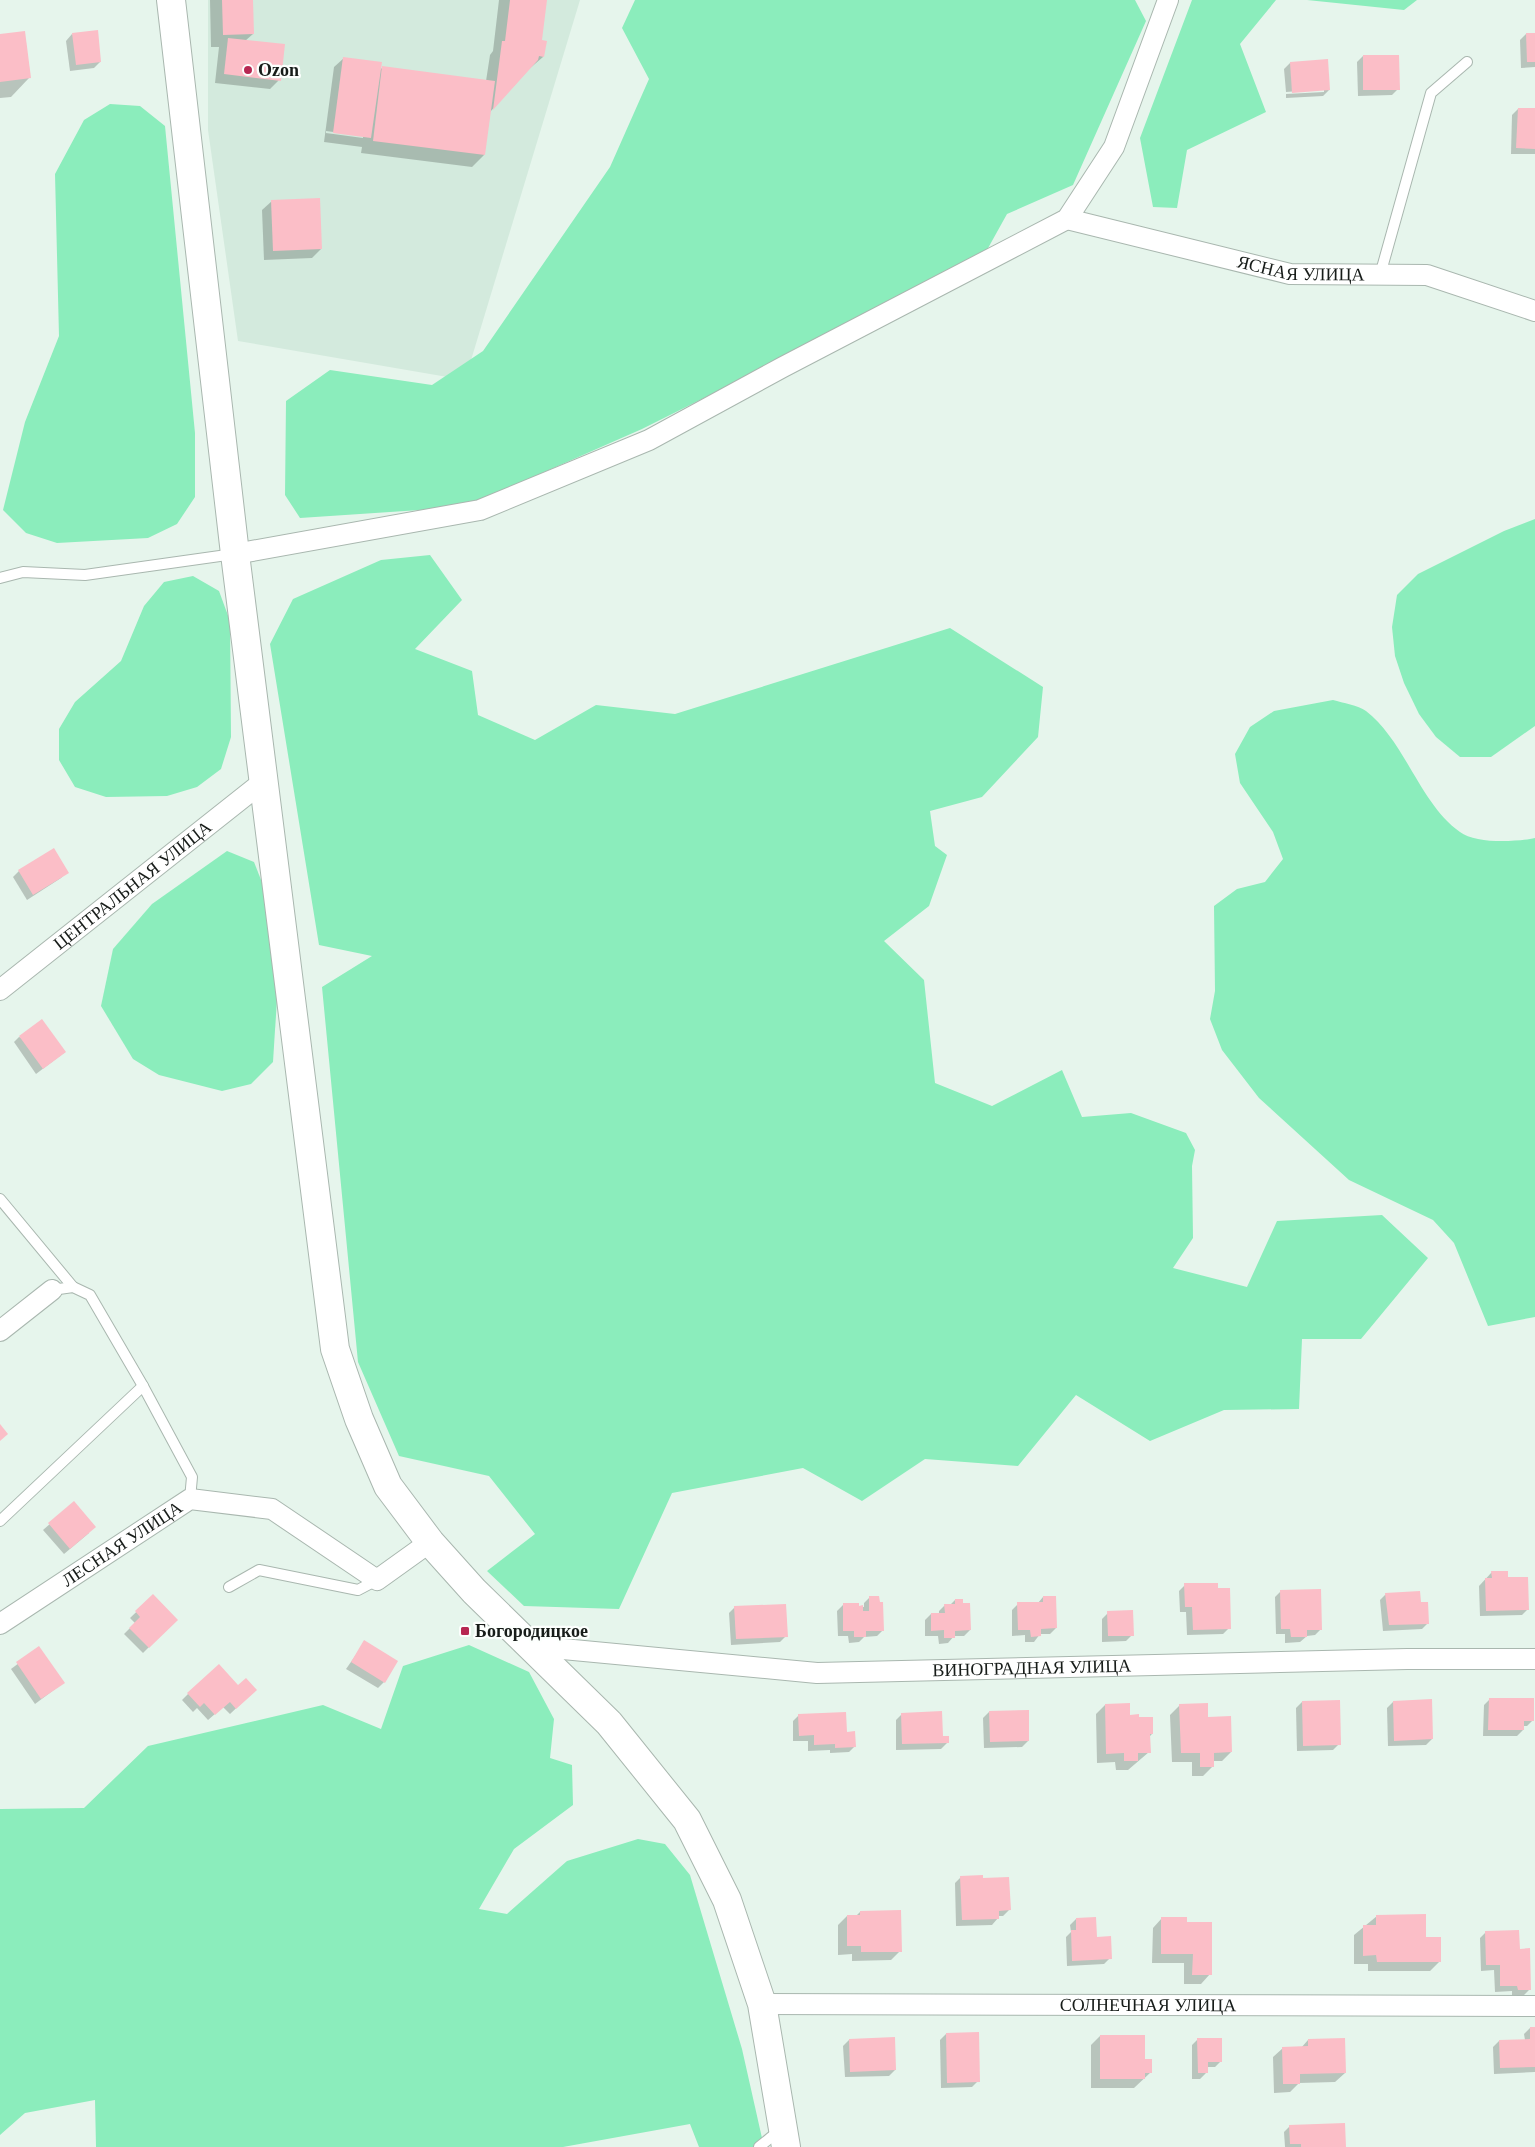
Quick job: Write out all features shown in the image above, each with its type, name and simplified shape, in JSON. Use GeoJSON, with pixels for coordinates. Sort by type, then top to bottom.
{"type":"FeatureCollection","features":[{"type":"Feature","properties":{"kind":"street"},"geometry":{"type":"LineString","coordinates":[[171,0],[235,554],[335,1349],[359,1419],[388,1486],[430,1542],[474,1591],[609,1724],[687,1820],[727,1900],[762,2004],[785,2137]]}},
{"type":"Feature","properties":{"kind":"street"},"geometry":{"type":"LineString","coordinates":[[235,554],[480,510],[649,440],[783,366],[1067,219],[1114,147],[1168,0]]}},
{"type":"Feature","properties":{"kind":"street","name":"ЯСНАЯ УЛИЦА"},"geometry":{"type":"LineString","coordinates":[[1067,219],[1290,274],[1427,275],[1535,311]]}},
{"type":"Feature","properties":{"kind":"street","name":"ЦЕНТРАЛЬНАЯ УЛИЦА"},"geometry":{"type":"LineString","coordinates":[[0,990],[264,781]]}},
{"type":"Feature","properties":{"kind":"street"},"geometry":{"type":"LineString","coordinates":[[0,1331],[52,1290]]}},
{"type":"Feature","properties":{"kind":"street","name":"ЛЕСНАЯ УЛИЦА"},"geometry":{"type":"LineString","coordinates":[[0,1624],[190,1499],[272,1509],[377,1580]]}},
{"type":"Feature","properties":{"kind":"street"},"geometry":{"type":"LineString","coordinates":[[377,1580],[430,1542]]}},
{"type":"Feature","properties":{"kind":"street","name":"ВИНОГРАДНАЯ УЛИЦА"},"geometry":{"type":"LineString","coordinates":[[531,1646],[818,1672],[1406,1659],[1535,1659]]}},
{"type":"Feature","properties":{"kind":"street","name":"СОЛНЕЧНАЯ УЛИЦА"},"geometry":{"type":"LineString","coordinates":[[762,2004],[1535,2006]]}},
{"type":"Feature","properties":{"kind":"lane"},"geometry":{"type":"LineString","coordinates":[[1380,275],[1431,93],[1467,62]]}},
{"type":"Feature","properties":{"kind":"lane"},"geometry":{"type":"LineString","coordinates":[[0,578],[23,572],[85,575],[235,554]]}},
{"type":"Feature","properties":{"kind":"lane"},"geometry":{"type":"LineString","coordinates":[[0,1199],[73,1287],[90,1295],[143,1386],[192,1477],[190,1499]]}},
{"type":"Feature","properties":{"kind":"lane"},"geometry":{"type":"LineString","coordinates":[[52,1290],[73,1287]]}},
{"type":"Feature","properties":{"kind":"lane"},"geometry":{"type":"LineString","coordinates":[[0,1521],[143,1386]]}},
{"type":"Feature","properties":{"kind":"lane"},"geometry":{"type":"LineString","coordinates":[[229,1587],[259,1570],[358,1590],[377,1580]]}},
{"type":"Feature","properties":{"kind":"lane"},"geometry":{"type":"LineString","coordinates":[[760,2147],[785,2137]]}},
{"type":"Feature","properties":{"kind":"shaded area"},"geometry":{"type":"Polygon","coordinates":[[[208,0],[580,0],[465,380],[238,341],[208,130],[208,0]]]}},
{"type":"Feature","properties":{"kind":"green space"},"geometry":{"type":"Polygon","coordinates":[[[635,0],[1135,0],[1146,21],[1073,185],[1007,214],[982,259],[642,429],[465,507],[300,518],[285,495],[286,401],[330,370],[432,385],[483,351],[610,167],[649,79],[622,28],[635,0]]]}},
{"type":"Feature","properties":{"kind":"green space"},"geometry":{"type":"Polygon","coordinates":[[[1192,0],[1276,0],[1240,44],[1266,112],[1187,150],[1177,208],[1153,207],[1140,138],[1192,0]]]}},
{"type":"Feature","properties":{"kind":"green space"},"geometry":{"type":"Polygon","coordinates":[[[1307,0],[1417,0],[1404,10],[1307,0]]]}},
{"type":"Feature","properties":{"kind":"green space"},"geometry":{"type":"Polygon","coordinates":[[[110,104],[140,106],[165,126],[195,433],[195,497],[177,524],[148,538],[57,543],[26,533],[3,510],[25,422],[59,336],[55,174],[84,120],[110,104]]]}},
{"type":"Feature","properties":{"kind":"green space"},"geometry":{"type":"Polygon","coordinates":[[[1535,519],[1535,726],[1491,757],[1460,757],[1436,737],[1419,714],[1404,683],[1395,656],[1392,627],[1397,595],[1418,574],[1504,531],[1535,519]]]}},
{"type":"Feature","properties":{"kind":"green space"},"geometry":{"type":"Polygon","coordinates":[[[430,555],[462,600],[415,649],[472,671],[478,715],[535,740],[596,705],[675,714],[950,628],[1043,687],[1038,737],[982,797],[930,811],[935,846],[947,855],[929,906],[884,941],[924,980],[935,1083],[992,1106],[1062,1070],[1082,1117],[1131,1113],[1186,1133],[1195,1150],[1192,1166],[1193,1238],[1173,1268],[1247,1287],[1277,1221],[1382,1215],[1428,1258],[1361,1339],[1302,1339],[1299,1409],[1224,1410],[1150,1441],[1076,1395],[1018,1466],[925,1459],[862,1501],[803,1468],[672,1493],[619,1609],[524,1606],[487,1571],[535,1534],[489,1476],[399,1456],[358,1362],[322,987],[372,956],[319,945],[270,644],[293,599],[381,560],[430,555]]]}},
{"type":"Feature","properties":{"kind":"green space"},"geometry":{"type":"Polygon","coordinates":[[[193,576],[219,591],[230,621],[231,737],[221,769],[197,787],[167,796],[106,797],[75,787],[59,760],[59,729],[75,702],[121,661],[144,606],[164,582],[193,576]]]}},
{"type":"Feature","properties":{"kind":"green space"},"geometry":{"type":"Polygon","coordinates":[[[1333,700],[1363,709],[1380,724],[1392,739],[1434,806],[1460,832],[1476,839],[1496,841],[1535,838],[1535,1317],[1488,1326],[1454,1243],[1433,1220],[1349,1180],[1259,1098],[1222,1050],[1210,1019],[1215,991],[1214,906],[1237,889],[1265,882],[1283,859],[1273,832],[1240,783],[1235,754],[1250,727],[1274,711],[1333,700]]]}},
{"type":"Feature","properties":{"kind":"green space"},"geometry":{"type":"Polygon","coordinates":[[[227,851],[254,862],[265,890],[277,999],[273,1062],[251,1084],[222,1091],[159,1075],[133,1059],[101,1006],[113,949],[152,904],[227,851]]]}},
{"type":"Feature","properties":{"kind":"green space"},"geometry":{"type":"Polygon","coordinates":[[[469,1645],[529,1672],[554,1719],[550,1758],[572,1765],[573,1805],[514,1849],[479,1909],[507,1914],[567,1861],[638,1839],[665,1844],[690,1875],[742,2049],[764,2147],[699,2147],[690,2124],[563,2147],[96,2147],[95,2100],[25,2113],[0,2135],[0,1809],[84,1808],[148,1746],[323,1705],[381,1729],[403,1666],[469,1645]]]}},
{"type":"Feature","properties":{"kind":"building"},"geometry":{"type":"Polygon","coordinates":[[[222,0],[253,0],[254,34],[223,35],[222,0]]]}},
{"type":"Feature","properties":{"kind":"building"},"geometry":{"type":"Polygon","coordinates":[[[510,0],[547,0],[542,40],[547,41],[544,57],[539,56],[538,60],[493,110],[502,41],[505,41],[510,0]]]}},
{"type":"Feature","properties":{"kind":"building"},"geometry":{"type":"Polygon","coordinates":[[[98,30],[101,62],[76,65],[72,33],[98,30]]]}},
{"type":"Feature","properties":{"kind":"building"},"geometry":{"type":"Polygon","coordinates":[[[25,31],[31,78],[0,82],[0,34],[25,31]]]}},
{"type":"Feature","properties":{"kind":"building"},"geometry":{"type":"Polygon","coordinates":[[[1526,33],[1535,33],[1535,62],[1527,62],[1526,33]]]}},
{"type":"Feature","properties":{"kind":"building"},"geometry":{"type":"Polygon","coordinates":[[[228,38],[285,44],[281,81],[224,74],[228,38]]]}},
{"type":"Feature","properties":{"kind":"building"},"geometry":{"type":"Polygon","coordinates":[[[1363,55],[1399,55],[1400,90],[1363,90],[1363,55]]]}},
{"type":"Feature","properties":{"kind":"building"},"geometry":{"type":"Polygon","coordinates":[[[343,57],[382,62],[371,138],[333,133],[343,57]]]}},
{"type":"Feature","properties":{"kind":"building"},"geometry":{"type":"Polygon","coordinates":[[[1328,59],[1330,90],[1292,93],[1290,62],[1328,59]]]}},
{"type":"Feature","properties":{"kind":"building"},"geometry":{"type":"Polygon","coordinates":[[[382,66],[495,81],[485,155],[373,141],[382,66]]]}},
{"type":"Feature","properties":{"kind":"building"},"geometry":{"type":"Polygon","coordinates":[[[1518,108],[1535,108],[1535,149],[1516,148],[1518,108]]]}},
{"type":"Feature","properties":{"kind":"building"},"geometry":{"type":"Polygon","coordinates":[[[320,198],[322,249],[273,251],[271,200],[320,198]]]}},
{"type":"Feature","properties":{"kind":"building"},"geometry":{"type":"Polygon","coordinates":[[[54,848],[69,873],[33,895],[18,870],[54,848]]]}},
{"type":"Feature","properties":{"kind":"building"},"geometry":{"type":"Polygon","coordinates":[[[42,1019],[66,1052],[43,1069],[19,1036],[42,1019]]]}},
{"type":"Feature","properties":{"kind":"building"},"geometry":{"type":"Polygon","coordinates":[[[0,1424],[8,1434],[0,1441],[0,1424]]]}},
{"type":"Feature","properties":{"kind":"building"},"geometry":{"type":"Polygon","coordinates":[[[74,1501],[96,1527],[70,1549],[48,1523],[74,1501]]]}},
{"type":"Feature","properties":{"kind":"building"},"geometry":{"type":"Polygon","coordinates":[[[1491,1571],[1508,1571],[1508,1577],[1528,1577],[1529,1610],[1486,1611],[1485,1578],[1492,1578],[1491,1571]]]}},
{"type":"Feature","properties":{"kind":"building"},"geometry":{"type":"Polygon","coordinates":[[[1184,1583],[1218,1583],[1218,1588],[1230,1588],[1231,1629],[1193,1630],[1192,1607],[1185,1607],[1184,1583]]]}},
{"type":"Feature","properties":{"kind":"building"},"geometry":{"type":"Polygon","coordinates":[[[1321,1589],[1322,1630],[1307,1630],[1307,1637],[1291,1637],[1290,1629],[1281,1629],[1280,1590],[1321,1589]]]}},
{"type":"Feature","properties":{"kind":"building"},"geometry":{"type":"Polygon","coordinates":[[[1420,1591],[1421,1602],[1428,1602],[1429,1624],[1389,1625],[1385,1593],[1420,1591]]]}},
{"type":"Feature","properties":{"kind":"building"},"geometry":{"type":"Polygon","coordinates":[[[153,1594],[178,1620],[149,1648],[129,1628],[140,1617],[135,1611],[153,1594]]]}},
{"type":"Feature","properties":{"kind":"building"},"geometry":{"type":"Polygon","coordinates":[[[869,1596],[879,1596],[880,1602],[883,1602],[884,1631],[866,1631],[866,1637],[854,1637],[854,1631],[843,1631],[843,1603],[859,1603],[859,1606],[863,1605],[863,1611],[869,1611],[869,1596]]]}},
{"type":"Feature","properties":{"kind":"building"},"geometry":{"type":"Polygon","coordinates":[[[1043,1596],[1056,1596],[1057,1628],[1041,1629],[1041,1636],[1031,1637],[1030,1630],[1018,1630],[1017,1602],[1043,1602],[1043,1596]]]}},
{"type":"Feature","properties":{"kind":"building"},"geometry":{"type":"Polygon","coordinates":[[[955,1599],[963,1599],[963,1603],[970,1603],[971,1630],[955,1631],[955,1638],[944,1638],[944,1630],[931,1631],[931,1613],[945,1613],[944,1604],[955,1604],[955,1599]]]}},
{"type":"Feature","properties":{"kind":"building"},"geometry":{"type":"Polygon","coordinates":[[[786,1604],[788,1637],[736,1639],[734,1606],[786,1604]]]}},
{"type":"Feature","properties":{"kind":"building"},"geometry":{"type":"Polygon","coordinates":[[[1133,1610],[1134,1636],[1108,1636],[1107,1611],[1133,1610]]]}},
{"type":"Feature","properties":{"kind":"building"},"geometry":{"type":"Polygon","coordinates":[[[364,1640],[398,1661],[385,1683],[351,1662],[364,1640]]]}},
{"type":"Feature","properties":{"kind":"building"},"geometry":{"type":"Polygon","coordinates":[[[39,1646],[65,1683],[41,1699],[16,1662],[39,1646]]]}},
{"type":"Feature","properties":{"kind":"building"},"geometry":{"type":"Polygon","coordinates":[[[219,1664],[238,1685],[246,1678],[257,1690],[236,1709],[230,1702],[215,1715],[204,1703],[200,1707],[187,1693],[219,1664]]]}},
{"type":"Feature","properties":{"kind":"building"},"geometry":{"type":"Polygon","coordinates":[[[1489,1698],[1534,1698],[1534,1721],[1524,1721],[1524,1730],[1488,1730],[1489,1698]]]}},
{"type":"Feature","properties":{"kind":"building"},"geometry":{"type":"Polygon","coordinates":[[[1432,1699],[1433,1739],[1394,1741],[1393,1701],[1432,1699]]]}},
{"type":"Feature","properties":{"kind":"building"},"geometry":{"type":"Polygon","coordinates":[[[1340,1700],[1341,1745],[1303,1746],[1302,1701],[1340,1700]]]}},
{"type":"Feature","properties":{"kind":"building"},"geometry":{"type":"Polygon","coordinates":[[[1130,1703],[1130,1715],[1139,1714],[1139,1717],[1153,1717],[1153,1734],[1150,1734],[1151,1753],[1138,1753],[1138,1761],[1124,1761],[1124,1753],[1106,1754],[1105,1704],[1130,1703]]]}},
{"type":"Feature","properties":{"kind":"building"},"geometry":{"type":"Polygon","coordinates":[[[1208,1703],[1208,1717],[1231,1716],[1232,1752],[1214,1753],[1214,1767],[1200,1767],[1200,1753],[1181,1753],[1179,1704],[1208,1703]]]}},
{"type":"Feature","properties":{"kind":"building"},"geometry":{"type":"Polygon","coordinates":[[[1029,1710],[1029,1741],[990,1742],[989,1711],[1029,1710]]]}},
{"type":"Feature","properties":{"kind":"building"},"geometry":{"type":"Polygon","coordinates":[[[942,1711],[943,1736],[949,1736],[949,1743],[902,1744],[901,1713],[942,1711]]]}},
{"type":"Feature","properties":{"kind":"building"},"geometry":{"type":"Polygon","coordinates":[[[846,1712],[847,1732],[855,1731],[856,1747],[835,1748],[835,1744],[814,1745],[814,1735],[799,1736],[798,1714],[846,1712]]]}},
{"type":"Feature","properties":{"kind":"building"},"geometry":{"type":"Polygon","coordinates":[[[983,1875],[983,1878],[1009,1877],[1011,1910],[999,1911],[999,1919],[962,1920],[960,1876],[983,1875]]]}},
{"type":"Feature","properties":{"kind":"building"},"geometry":{"type":"Polygon","coordinates":[[[901,1910],[902,1952],[861,1952],[861,1946],[847,1946],[847,1915],[860,1915],[860,1911],[901,1910]]]}},
{"type":"Feature","properties":{"kind":"building"},"geometry":{"type":"Polygon","coordinates":[[[1426,1914],[1426,1937],[1441,1937],[1441,1962],[1377,1962],[1376,1955],[1363,1956],[1363,1925],[1376,1925],[1376,1915],[1426,1914]]]}},
{"type":"Feature","properties":{"kind":"building"},"geometry":{"type":"Polygon","coordinates":[[[1096,1917],[1097,1937],[1111,1936],[1112,1959],[1072,1961],[1071,1930],[1076,1930],[1076,1918],[1096,1917]]]}},
{"type":"Feature","properties":{"kind":"building"},"geometry":{"type":"Polygon","coordinates":[[[1161,1917],[1187,1917],[1187,1922],[1212,1922],[1212,1975],[1192,1975],[1193,1954],[1161,1954],[1161,1917]]]}},
{"type":"Feature","properties":{"kind":"building"},"geometry":{"type":"Polygon","coordinates":[[[1519,1930],[1520,1949],[1530,1948],[1531,1990],[1518,1990],[1517,1986],[1500,1986],[1500,1965],[1486,1965],[1485,1931],[1519,1930]]]}},
{"type":"Feature","properties":{"kind":"building"},"geometry":{"type":"Polygon","coordinates":[[[1530,2027],[1535,2027],[1535,2067],[1500,2068],[1499,2040],[1530,2039],[1530,2027]]]}},
{"type":"Feature","properties":{"kind":"building"},"geometry":{"type":"Polygon","coordinates":[[[979,2032],[980,2082],[947,2083],[946,2033],[979,2032]]]}},
{"type":"Feature","properties":{"kind":"building"},"geometry":{"type":"Polygon","coordinates":[[[1100,2035],[1145,2035],[1145,2059],[1152,2059],[1152,2073],[1145,2073],[1145,2079],[1100,2079],[1100,2035]]]}},
{"type":"Feature","properties":{"kind":"building"},"geometry":{"type":"Polygon","coordinates":[[[895,2037],[896,2070],[850,2072],[849,2039],[895,2037]]]}},
{"type":"Feature","properties":{"kind":"building"},"geometry":{"type":"Polygon","coordinates":[[[1197,2038],[1222,2038],[1222,2062],[1208,2062],[1208,2073],[1198,2073],[1197,2038]]]}},
{"type":"Feature","properties":{"kind":"building"},"geometry":{"type":"Polygon","coordinates":[[[1345,2038],[1346,2073],[1300,2074],[1300,2084],[1283,2084],[1282,2047],[1308,2046],[1308,2039],[1345,2038]]]}},
{"type":"Feature","properties":{"kind":"building"},"geometry":{"type":"Polygon","coordinates":[[[1345,2123],[1346,2147],[1301,2147],[1301,2144],[1290,2144],[1289,2125],[1345,2123]]]}},
{"type":"Feature","properties":{"kind":"place","name":"Ozon"},"geometry":{"type":"Point","coordinates":[248,70]}},
{"type":"Feature","properties":{"kind":"place","name":"Богородицкое"},"geometry":{"type":"Point","coordinates":[465,1631]}}]}
